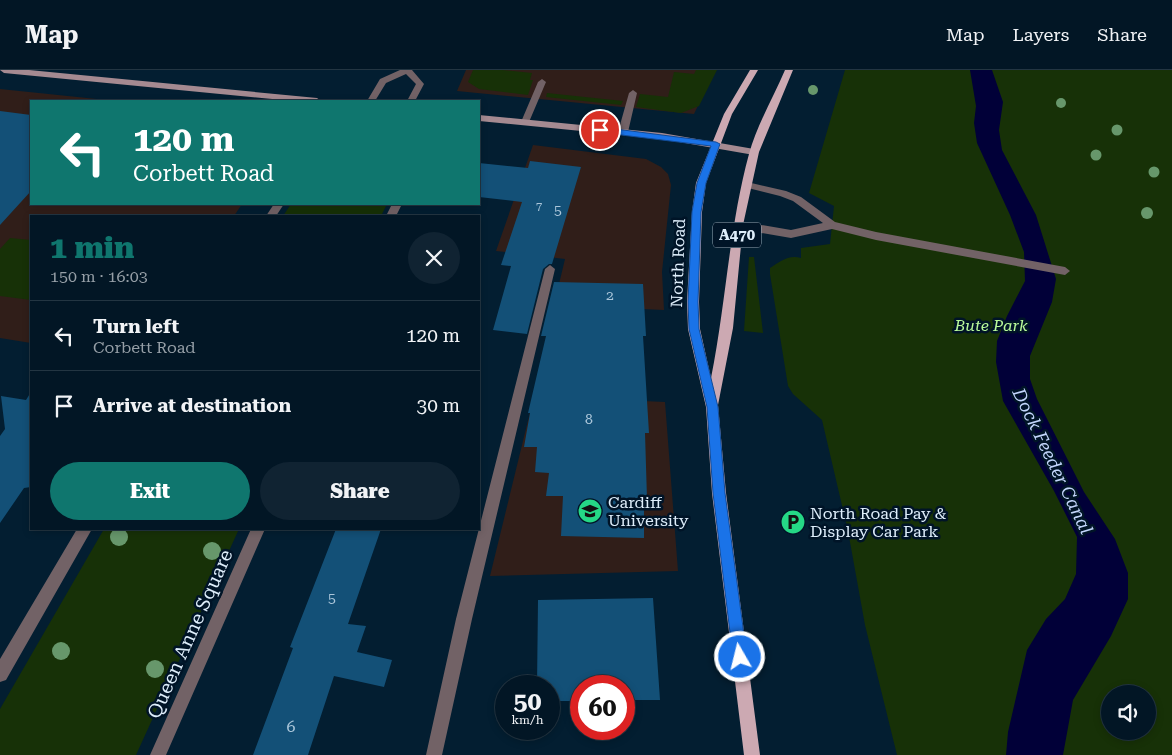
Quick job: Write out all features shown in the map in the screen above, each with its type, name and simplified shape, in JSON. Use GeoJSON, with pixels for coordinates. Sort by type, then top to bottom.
{"type":"FeatureCollection","features":[{"type":"Feature","properties":{"kind":"main road","name":"North Road"},"geometry":{"type":"LineString","coordinates":[[752,755],[719,493],[712,407],[694,329],[693,302],[697,212],[701,183],[728,114],[754,70]]}},
{"type":"Feature","properties":{"kind":"main road","name":"North Road"},"geometry":{"type":"LineString","coordinates":[[712,407],[727,328],[738,225],[754,152],[789,70]]}},
{"type":"Feature","properties":{"kind":"street"},"geometry":{"type":"LineString","coordinates":[[4,70],[307,100]]}},
{"type":"Feature","properties":{"kind":"street"},"geometry":{"type":"LineString","coordinates":[[372,100],[382,81],[407,70],[420,84],[412,100]]}},
{"type":"Feature","properties":{"kind":"street"},"geometry":{"type":"LineString","coordinates":[[525,122],[542,82]]}},
{"type":"Feature","properties":{"kind":"street"},"geometry":{"type":"LineString","coordinates":[[623,132],[633,93]]}},
{"type":"Feature","properties":{"kind":"street"},"geometry":{"type":"LineString","coordinates":[[480,118],[623,132],[716,144],[754,152]]}},
{"type":"Feature","properties":{"kind":"street"},"geometry":{"type":"LineString","coordinates":[[747,185],[783,193],[797,199],[832,224],[876,236],[1065,271]]}},
{"type":"Feature","properties":{"kind":"street"},"geometry":{"type":"LineString","coordinates":[[738,225],[791,234],[832,224]]}},
{"type":"Feature","properties":{"kind":"street"},"geometry":{"type":"LineString","coordinates":[[434,755],[466,610],[550,269]]}},
{"type":"Feature","properties":{"kind":"street"},"geometry":{"type":"LineString","coordinates":[[0,674],[84,530]]}},
{"type":"Feature","properties":{"kind":"street","name":"Queen Anne Square"},"geometry":{"type":"LineString","coordinates":[[158,755],[258,530]]}},
{"type":"Feature","properties":{"kind":"shaded area"},"geometry":{"type":"Polygon","coordinates":[[[466,70],[715,70],[694,114],[457,91],[466,70]]]}},
{"type":"Feature","properties":{"kind":"shaded area"},"geometry":{"type":"Polygon","coordinates":[[[0,89],[106,100],[30,100],[30,205],[241,205],[235,215],[30,215],[30,343],[0,338],[0,89]]]}},
{"type":"Feature","properties":{"kind":"shaded area"},"geometry":{"type":"Polygon","coordinates":[[[533,145],[646,159],[661,167],[668,174],[671,185],[662,272],[664,310],[554,305],[565,259],[496,251],[533,145]]]}},
{"type":"Feature","properties":{"kind":"shaded area","name":"Cardiff University"},"geometry":{"type":"Polygon","coordinates":[[[534,396],[665,402],[678,571],[490,576],[534,396]]]}},
{"type":"Feature","properties":{"kind":"green space"},"geometry":{"type":"Polygon","coordinates":[[[473,70],[532,73],[530,80],[533,80],[528,95],[479,89],[468,82],[473,70]]]}},
{"type":"Feature","properties":{"kind":"green space"},"geometry":{"type":"Polygon","coordinates":[[[696,70],[717,70],[699,106],[681,113],[636,107],[640,94],[668,97],[674,72],[694,74],[696,70]]]}},
{"type":"Feature","properties":{"kind":"green space","name":"Bute Park"},"geometry":{"type":"Polygon","coordinates":[[[845,70],[1172,70],[1172,755],[897,755],[865,625],[848,531],[822,420],[793,394],[788,386],[770,274],[770,268],[781,261],[792,257],[801,258],[801,248],[830,244],[834,206],[809,193],[845,70]]]}},
{"type":"Feature","properties":{"kind":"green space"},"geometry":{"type":"Polygon","coordinates":[[[547,93],[623,101],[621,105],[546,97],[547,93]]]}},
{"type":"Feature","properties":{"kind":"green space"},"geometry":{"type":"Polygon","coordinates":[[[290,205],[386,205],[382,215],[284,215],[290,205]]]}},
{"type":"Feature","properties":{"kind":"green space"},"geometry":{"type":"Polygon","coordinates":[[[10,238],[30,240],[30,300],[0,296],[0,249],[10,238]]]}},
{"type":"Feature","properties":{"kind":"green space"},"geometry":{"type":"Polygon","coordinates":[[[749,257],[754,257],[763,333],[744,331],[749,257]]]}},
{"type":"Feature","properties":{"kind":"green space"},"geometry":{"type":"Polygon","coordinates":[[[103,530],[239,530],[136,755],[0,755],[0,709],[103,530]]]}},
{"type":"Feature","properties":{"kind":"water","name":"Dock Feeder Canal"},"geometry":{"type":"Polygon","coordinates":[[[970,70],[992,70],[1003,102],[999,130],[1002,150],[1036,215],[1056,279],[1052,302],[1030,356],[1030,379],[1037,399],[1084,492],[1115,539],[1128,573],[1128,599],[1111,636],[1073,700],[1063,755],[1006,755],[1008,732],[1027,650],[1046,619],[1065,599],[1076,574],[1077,537],[1054,491],[1003,401],[996,362],[997,341],[1007,316],[1025,281],[1024,252],[1010,215],[977,143],[974,123],[976,106],[970,70]]]}},
{"type":"Feature","properties":{"kind":"building"},"geometry":{"type":"Polygon","coordinates":[[[0,111],[30,115],[30,192],[0,225],[0,111]]]}},
{"type":"Feature","properties":{"kind":"building"},"geometry":{"type":"Polygon","coordinates":[[[530,161],[581,167],[552,264],[543,269],[527,334],[493,330],[511,266],[501,265],[522,202],[480,197],[480,163],[528,168],[530,161]]]}},
{"type":"Feature","properties":{"kind":"building"},"geometry":{"type":"Polygon","coordinates":[[[554,282],[643,284],[646,336],[643,336],[649,433],[645,433],[647,499],[644,499],[644,538],[561,536],[563,496],[546,496],[549,473],[535,472],[537,447],[524,447],[530,413],[528,413],[546,336],[541,336],[554,282]]]}},
{"type":"Feature","properties":{"kind":"building"},"geometry":{"type":"Polygon","coordinates":[[[30,394],[30,487],[24,488],[0,523],[0,436],[5,429],[1,396],[26,400],[30,394]]]}},
{"type":"Feature","properties":{"kind":"building"},"geometry":{"type":"Polygon","coordinates":[[[336,530],[381,530],[348,624],[366,626],[357,652],[392,660],[384,687],[334,676],[308,755],[253,755],[293,648],[290,647],[336,530]]]}},
{"type":"Feature","properties":{"kind":"building"},"geometry":{"type":"Polygon","coordinates":[[[653,598],[660,700],[635,700],[635,675],[570,675],[570,701],[560,701],[560,675],[537,675],[538,600],[653,598]]]}},
{"type":"Feature","properties":{"kind":"place","name":"Cardiff University"},"geometry":{"type":"Point","coordinates":[590,511]}},
{"type":"Feature","properties":{"kind":"place","name":"North Road Pay & Display Car Park"},"geometry":{"type":"Point","coordinates":[793,522]}},
{"type":"Feature","properties":{"kind":"route"},"geometry":{"type":"LineString","coordinates":[[600,130],[716,144],[701,183],[697,212],[693,302],[694,329],[712,407],[719,493],[740,657]]}}]}
